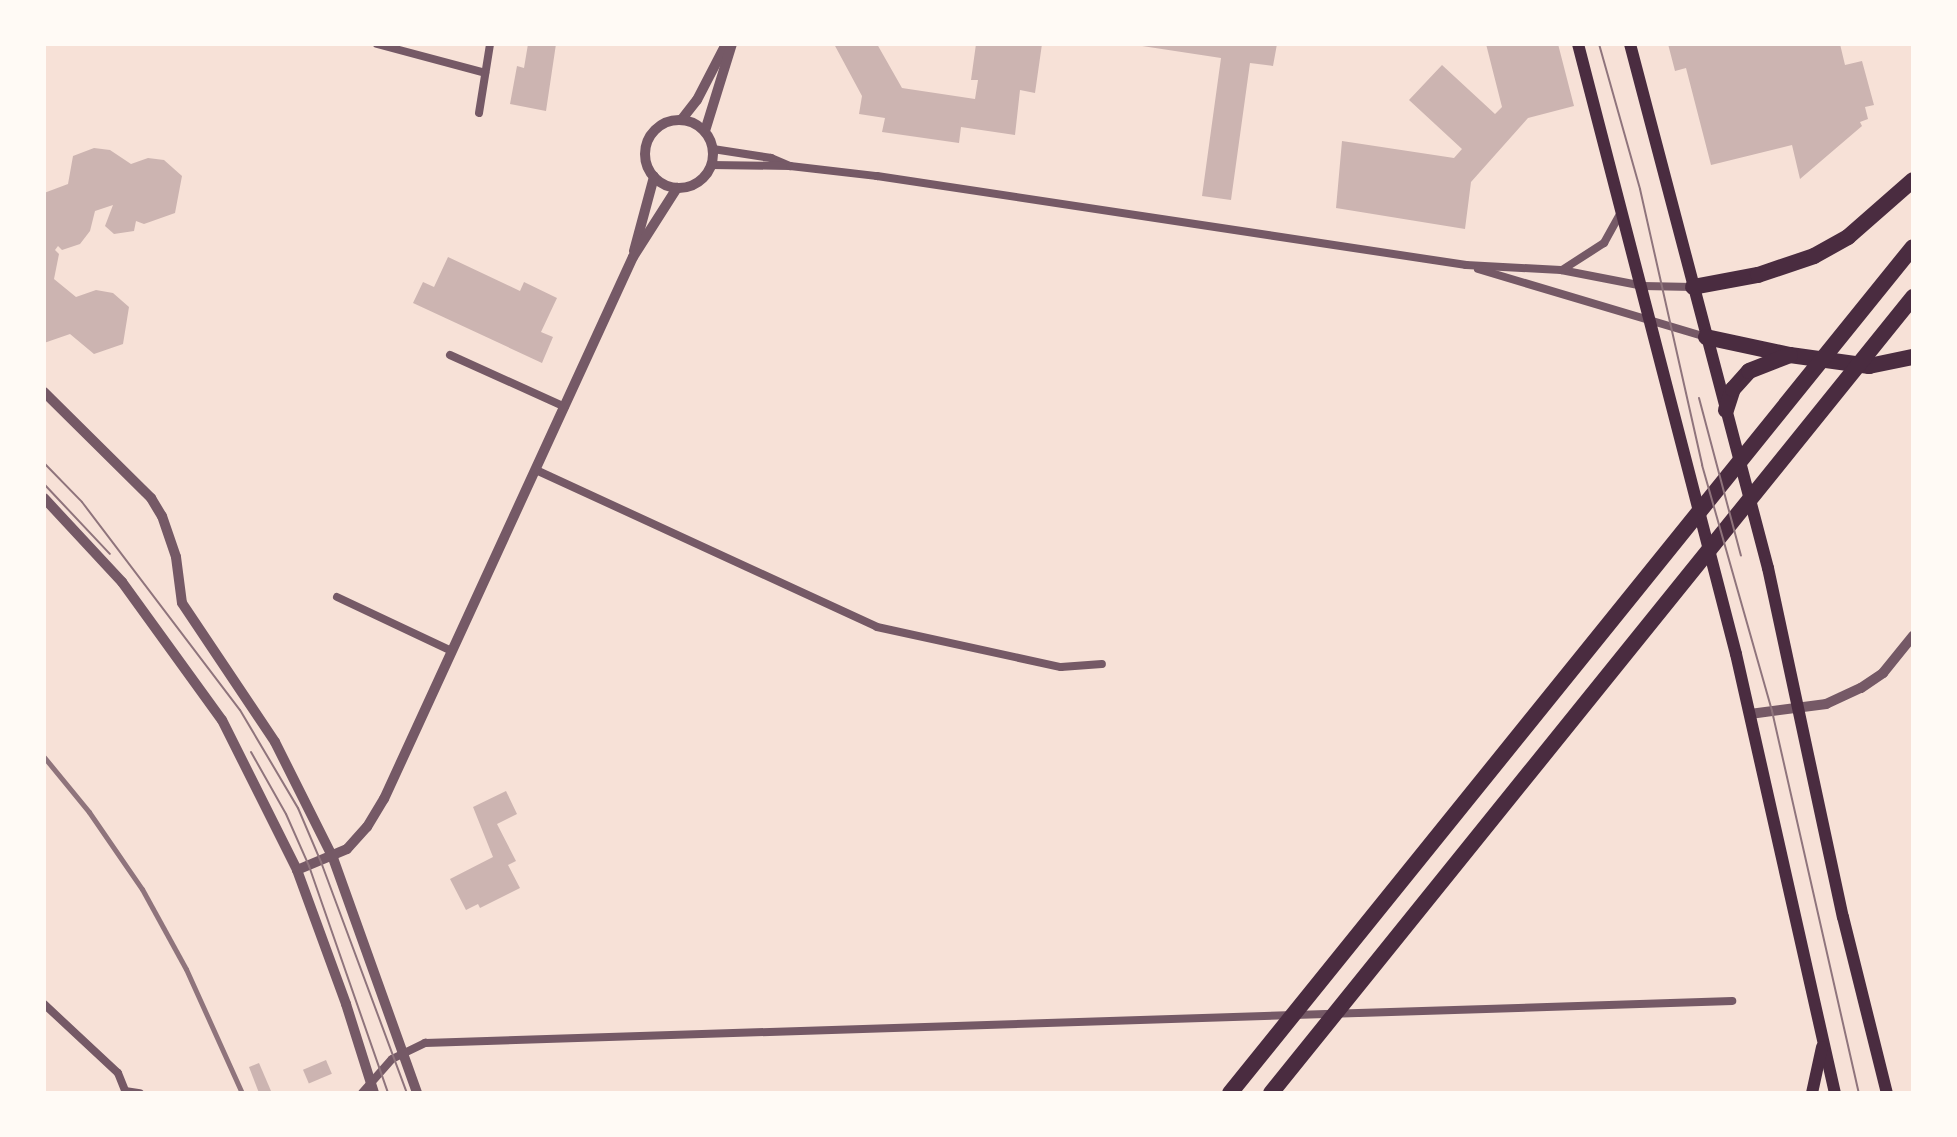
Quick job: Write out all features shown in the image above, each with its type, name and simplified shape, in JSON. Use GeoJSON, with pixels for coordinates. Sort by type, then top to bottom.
{"type":"FeatureCollection","features":[{"type":"Feature","properties":{"kind":"highway"},"geometry":{"type":"LineString","coordinates":[[1693,287],[1758,275],[1814,256],[1848,237],[1913,180]]}},
{"type":"Feature","properties":{"kind":"highway"},"geometry":{"type":"LineString","coordinates":[[1230,1093],[1913,247]]}},
{"type":"Feature","properties":{"kind":"highway"},"geometry":{"type":"LineString","coordinates":[[1271,1093],[1911,300]]}},
{"type":"Feature","properties":{"kind":"highway"},"geometry":{"type":"LineString","coordinates":[[1706,337],[1790,355],[1869,366],[1913,357]]}},
{"type":"Feature","properties":{"kind":"highway"},"geometry":{"type":"LineString","coordinates":[[1726,410],[1733,389],[1749,371],[1790,355]]}},
{"type":"Feature","properties":{"kind":"main road"},"geometry":{"type":"LineString","coordinates":[[1578,44],[1623,208],[1750,714],[1835,1093]]}},
{"type":"Feature","properties":{"kind":"main road"},"geometry":{"type":"LineString","coordinates":[[1630,44],[1768,568],[1843,917],[1887,1093]]}},
{"type":"Feature","properties":{"kind":"main road"},"geometry":{"type":"LineString","coordinates":[[1812,1093],[1822,1044]]}},
{"type":"Feature","properties":{"kind":"street"},"geometry":{"type":"LineString","coordinates":[[377,44],[485,73]]}},
{"type":"Feature","properties":{"kind":"street"},"geometry":{"type":"LineString","coordinates":[[479,113],[490,44]]}},
{"type":"Feature","properties":{"kind":"street"},"geometry":{"type":"LineString","coordinates":[[682,119],[705,131],[713,149],[711,165],[696,183],[677,188],[654,177],[645,161],[646,143],[659,125],[682,119],[697,100],[729,44]]}},
{"type":"Feature","properties":{"kind":"street"},"geometry":{"type":"LineString","coordinates":[[705,131],[729,44]]}},
{"type":"Feature","properties":{"kind":"street"},"geometry":{"type":"LineString","coordinates":[[713,149],[771,158],[790,166]]}},
{"type":"Feature","properties":{"kind":"street"},"geometry":{"type":"LineString","coordinates":[[711,165],[790,166],[996,193],[1466,265],[1561,270],[1643,286],[1693,287]]}},
{"type":"Feature","properties":{"kind":"street"},"geometry":{"type":"LineString","coordinates":[[633,257],[654,177]]}},
{"type":"Feature","properties":{"kind":"street"},"geometry":{"type":"LineString","coordinates":[[297,870],[333,858],[347,849],[367,827],[384,799],[633,257],[677,188]]}},
{"type":"Feature","properties":{"kind":"street"},"geometry":{"type":"LineString","coordinates":[[1561,270],[1604,243],[1623,208]]}},
{"type":"Feature","properties":{"kind":"street"},"geometry":{"type":"LineString","coordinates":[[1466,265],[1706,337]]}},
{"type":"Feature","properties":{"kind":"street"},"geometry":{"type":"LineString","coordinates":[[450,355],[565,407]]}},
{"type":"Feature","properties":{"kind":"street"},"geometry":{"type":"LineString","coordinates":[[44,392],[151,498],[171,536],[182,603],[275,742],[333,858],[417,1093]]}},
{"type":"Feature","properties":{"kind":"street"},"geometry":{"type":"LineString","coordinates":[[536,470],[877,627],[1061,667],[1102,664]]}},
{"type":"Feature","properties":{"kind":"street"},"geometry":{"type":"LineString","coordinates":[[44,498],[122,582],[222,720],[297,870],[346,1004],[369,1090]]}},
{"type":"Feature","properties":{"kind":"street"},"geometry":{"type":"LineString","coordinates":[[337,597],[452,651]]}},
{"type":"Feature","properties":{"kind":"street"},"geometry":{"type":"LineString","coordinates":[[1750,714],[1826,704],[1861,688],[1883,673],[1913,636]]}},
{"type":"Feature","properties":{"kind":"street"},"geometry":{"type":"LineString","coordinates":[[369,1090],[392,1059],[425,1043],[1732,1001]]}},
{"type":"Feature","properties":{"kind":"street"},"geometry":{"type":"LineString","coordinates":[[44,1004],[118,1073],[125,1092],[140,1093]]}},
{"type":"Feature","properties":{"kind":"building"},"geometry":{"type":"Polygon","coordinates":[[[528,44],[556,44],[546,111],[510,104],[517,66],[524,68],[528,44]]]}},
{"type":"Feature","properties":{"kind":"building"},"geometry":{"type":"Polygon","coordinates":[[[834,44],[877,44],[902,88],[975,99],[978,80],[971,80],[976,44],[1042,44],[1035,93],[1020,90],[1015,135],[961,127],[959,143],[882,132],[885,118],[859,114],[862,96],[834,44]]]}},
{"type":"Feature","properties":{"kind":"building"},"geometry":{"type":"Polygon","coordinates":[[[1129,44],[1277,44],[1273,66],[1250,63],[1231,200],[1202,196],[1221,58],[1129,44]]]}},
{"type":"Feature","properties":{"kind":"building"},"geometry":{"type":"Polygon","coordinates":[[[1486,44],[1558,44],[1574,106],[1528,118],[1471,182],[1465,229],[1336,208],[1342,141],[1454,158],[1462,149],[1409,100],[1442,65],[1495,114],[1502,107],[1486,44]]]}},
{"type":"Feature","properties":{"kind":"building"},"geometry":{"type":"Polygon","coordinates":[[[1668,44],[1840,44],[1845,65],[1862,61],[1874,105],[1865,107],[1868,119],[1860,122],[1862,126],[1800,179],[1792,145],[1711,165],[1686,68],[1675,71],[1668,44]]]}},
{"type":"Feature","properties":{"kind":"building"},"geometry":{"type":"Polygon","coordinates":[[[94,148],[110,150],[131,164],[148,158],[164,160],[182,176],[175,213],[144,224],[136,221],[134,231],[114,234],[105,226],[113,205],[95,211],[90,231],[80,244],[62,250],[58,246],[55,250],[59,254],[54,279],[76,297],[96,290],[113,293],[129,307],[123,344],[94,354],[70,334],[44,343],[44,193],[68,184],[73,156],[94,148]]]}},
{"type":"Feature","properties":{"kind":"building"},"geometry":{"type":"Polygon","coordinates":[[[448,257],[520,291],[524,282],[557,298],[541,332],[553,337],[542,363],[413,303],[423,282],[434,287],[448,257]]]}},
{"type":"Feature","properties":{"kind":"building"},"geometry":{"type":"Polygon","coordinates":[[[506,791],[517,814],[497,824],[516,861],[508,865],[520,888],[480,908],[478,904],[466,910],[450,879],[493,857],[473,807],[506,791]]]}},
{"type":"Feature","properties":{"kind":"building"},"geometry":{"type":"Polygon","coordinates":[[[326,1060],[332,1074],[309,1084],[303,1070],[326,1060]]]}},
{"type":"Feature","properties":{"kind":"building"},"geometry":{"type":"Polygon","coordinates":[[[259,1063],[271,1091],[267,1093],[259,1093],[249,1067],[259,1063]]]}},
{"type":"Feature","properties":{"kind":"tram line"},"geometry":{"type":"LineString","coordinates":[[1599,44],[1640,189],[1702,465],[1772,711],[1859,1093]]}},
{"type":"Feature","properties":{"kind":"tram line"},"geometry":{"type":"LineString","coordinates":[[1699,398],[1741,556]]}},
{"type":"Feature","properties":{"kind":"tram line"},"geometry":{"type":"LineString","coordinates":[[44,463],[82,502],[240,710],[298,808],[407,1093]]}},
{"type":"Feature","properties":{"kind":"tram line"},"geometry":{"type":"LineString","coordinates":[[44,484],[110,554]]}},
{"type":"Feature","properties":{"kind":"tram line"},"geometry":{"type":"LineString","coordinates":[[251,752],[286,814],[309,866],[388,1093]]}},
{"type":"Feature","properties":{"kind":"railway"},"geometry":{"type":"LineString","coordinates":[[44,757],[89,812],[142,889],[186,969],[242,1093]]}}]}
